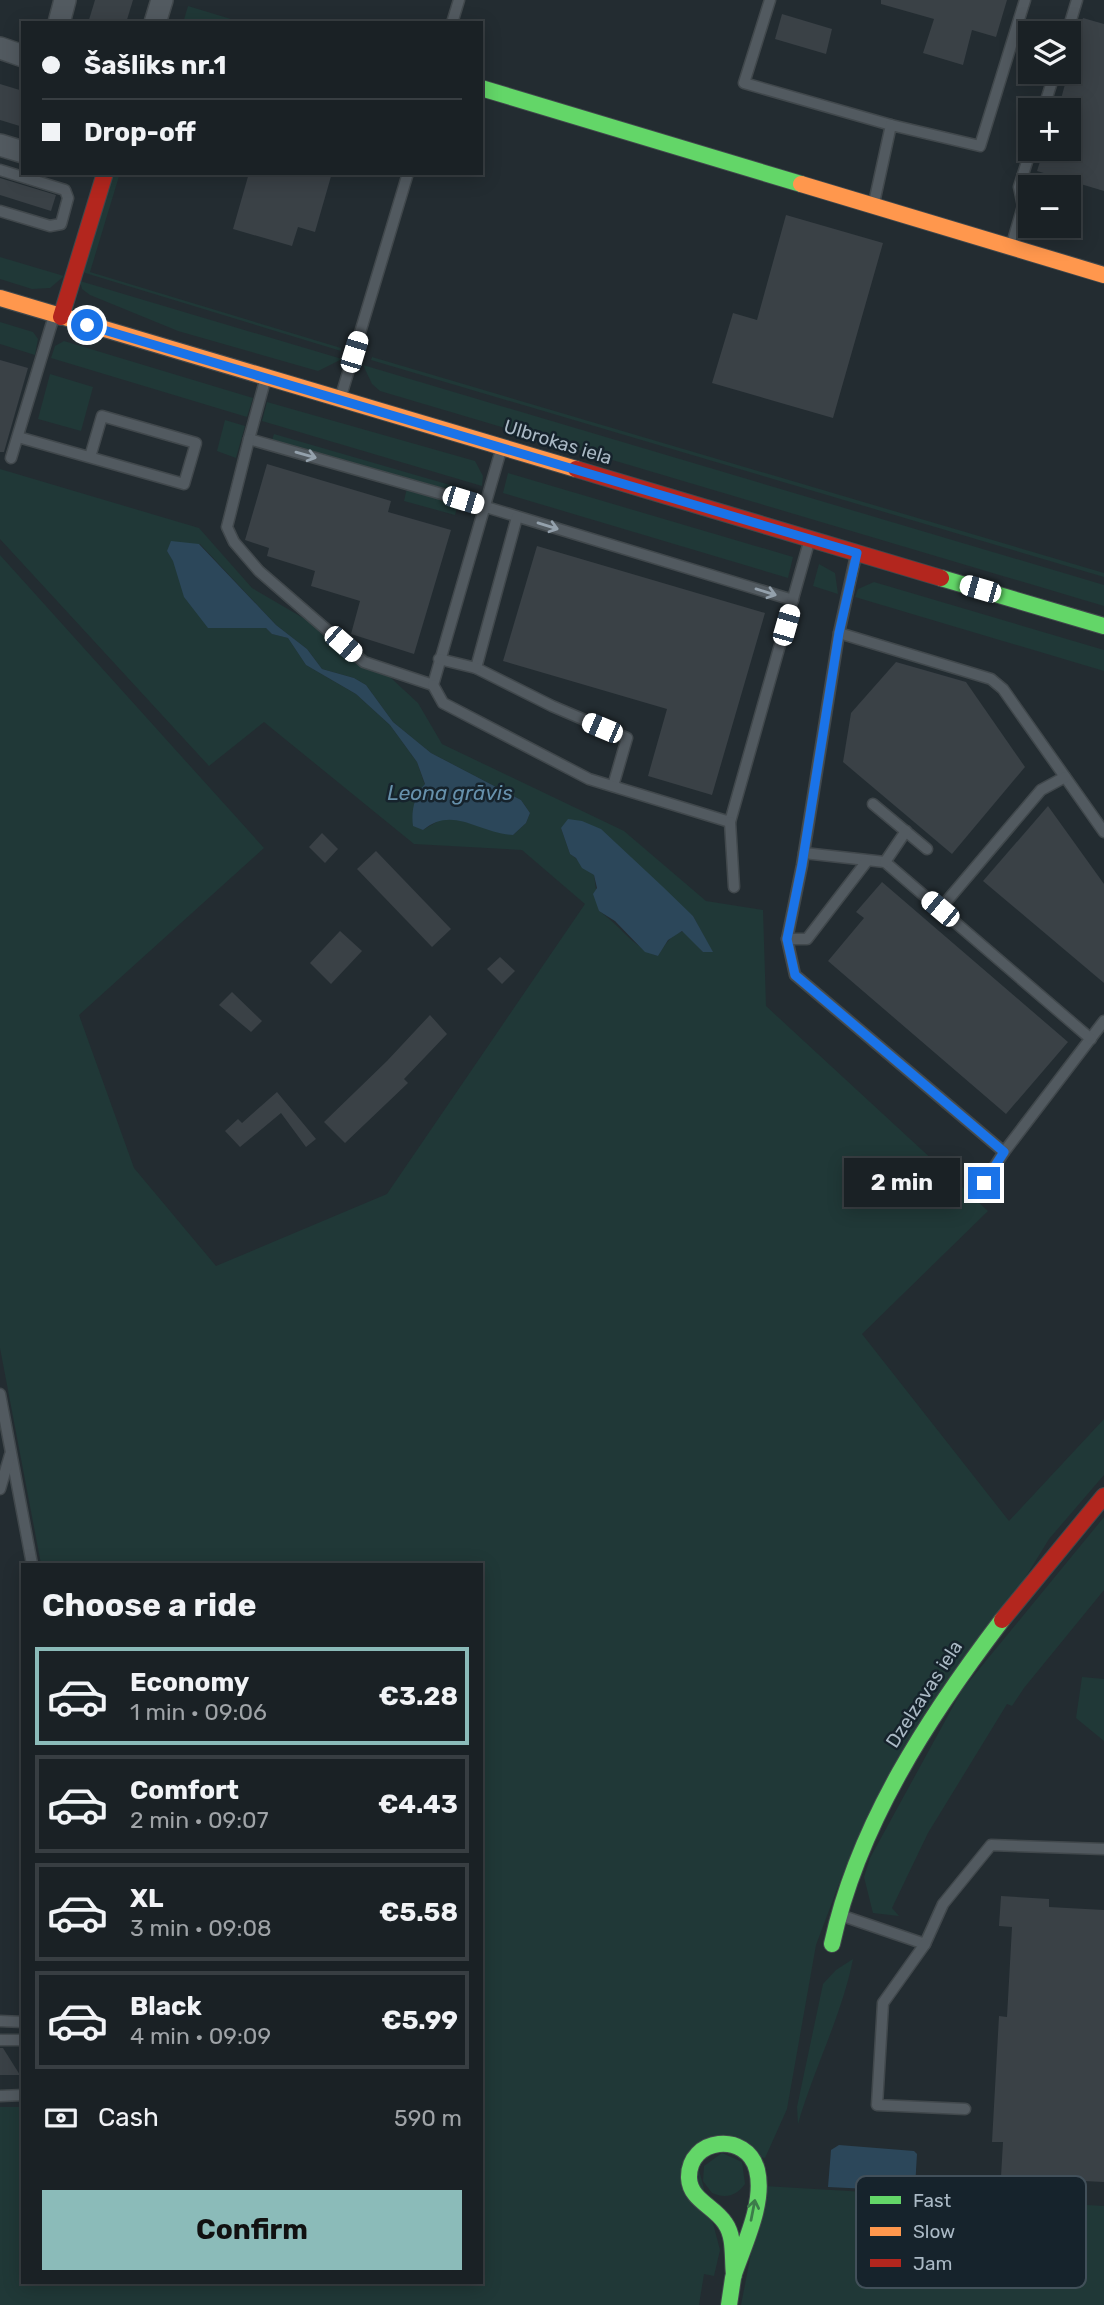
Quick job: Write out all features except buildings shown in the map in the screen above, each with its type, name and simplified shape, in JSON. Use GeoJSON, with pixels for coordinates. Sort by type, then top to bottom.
{"type":"FeatureCollection","features":[{"type":"Feature","properties":{"kind":"street"},"geometry":{"type":"LineString","coordinates":[[60,21],[65,0]]}},
{"type":"Feature","properties":{"kind":"street"},"geometry":{"type":"LineString","coordinates":[[156,21],[162,0]]}},
{"type":"Feature","properties":{"kind":"street"},"geometry":{"type":"LineString","coordinates":[[0,48],[21,54]]}},
{"type":"Feature","properties":{"kind":"street"},"geometry":{"type":"LineString","coordinates":[[483,89],[1104,275]]}},
{"type":"Feature","properties":{"kind":"street"},"geometry":{"type":"LineString","coordinates":[[0,145],[21,151]]}},
{"type":"Feature","properties":{"kind":"street"},"geometry":{"type":"LineString","coordinates":[[58,316],[78,212],[100,175]]}},
{"type":"Feature","properties":{"kind":"street","name":"Ulbrokas iela"},"geometry":{"type":"LineString","coordinates":[[0,298],[1104,626]]}},
{"type":"Feature","properties":{"kind":"street","name":"Dzelzavas iela"},"geometry":{"type":"LineString","coordinates":[[832,1944],[839,1915],[863,1847],[888,1794],[945,1695],[1027,1586],[1104,1496]]}},
{"type":"Feature","properties":{"kind":"street"},"geometry":{"type":"LineString","coordinates":[[729,2305],[734,2275],[746,2245],[758,2184],[757,2170],[746,2150],[723,2141],[712,2143],[693,2158],[689,2181],[692,2193],[724,2221],[731,2235],[734,2275]]}},
{"type":"Feature","properties":{"kind":"lane"},"geometry":{"type":"LineString","coordinates":[[453,21],[459,0]]}},
{"type":"Feature","properties":{"kind":"lane"},"geometry":{"type":"LineString","coordinates":[[770,0],[744,83],[891,125],[979,146],[1026,0]]}},
{"type":"Feature","properties":{"kind":"lane"},"geometry":{"type":"LineString","coordinates":[[1071,21],[1077,0]]}},
{"type":"Feature","properties":{"kind":"lane"},"geometry":{"type":"LineString","coordinates":[[874,205],[891,125]]}},
{"type":"Feature","properties":{"kind":"lane"},"geometry":{"type":"LineString","coordinates":[[1011,247],[1023,206],[1019,187],[1027,161]]}},
{"type":"Feature","properties":{"kind":"lane"},"geometry":{"type":"LineString","coordinates":[[0,170],[65,190],[78,212],[61,224],[50,226],[0,211]]}},
{"type":"Feature","properties":{"kind":"lane"},"geometry":{"type":"LineString","coordinates":[[340,399],[407,175]]}},
{"type":"Feature","properties":{"kind":"lane"},"geometry":{"type":"LineString","coordinates":[[11,458],[58,316]]}},
{"type":"Feature","properties":{"kind":"lane"},"geometry":{"type":"LineString","coordinates":[[266,377],[227,527],[233,542],[259,571],[364,662],[433,685]]}},
{"type":"Feature","properties":{"kind":"lane"},"geometry":{"type":"LineString","coordinates":[[18,437],[184,484],[196,443],[102,416],[90,457]]}},
{"type":"Feature","properties":{"kind":"lane"},"geometry":{"type":"LineString","coordinates":[[249,439],[793,600]]}},
{"type":"Feature","properties":{"kind":"lane"},"geometry":{"type":"LineString","coordinates":[[502,447],[433,685],[443,703],[589,779],[730,822]]}},
{"type":"Feature","properties":{"kind":"lane"},"geometry":{"type":"LineString","coordinates":[[476,668],[517,517]]}},
{"type":"Feature","properties":{"kind":"lane"},"geometry":{"type":"LineString","coordinates":[[734,887],[730,822],[810,540]]}},
{"type":"Feature","properties":{"kind":"lane"},"geometry":{"type":"LineString","coordinates":[[857,553],[839,633],[804,853],[787,939],[795,975],[1004,1152]]}},
{"type":"Feature","properties":{"kind":"lane"},"geometry":{"type":"LineString","coordinates":[[839,633],[991,679],[1003,689],[1104,832]]}},
{"type":"Feature","properties":{"kind":"lane"},"geometry":{"type":"LineString","coordinates":[[439,659],[476,668],[552,706],[627,738],[613,786]]}},
{"type":"Feature","properties":{"kind":"lane"},"geometry":{"type":"LineString","coordinates":[[940,909],[1041,790],[1065,776]]}},
{"type":"Feature","properties":{"kind":"lane"},"geometry":{"type":"LineString","coordinates":[[873,804],[928,849]]}},
{"type":"Feature","properties":{"kind":"lane"},"geometry":{"type":"LineString","coordinates":[[885,862],[906,831]]}},
{"type":"Feature","properties":{"kind":"lane"},"geometry":{"type":"LineString","coordinates":[[804,853],[885,862],[1091,1039]]}},
{"type":"Feature","properties":{"kind":"lane"},"geometry":{"type":"LineString","coordinates":[[787,939],[807,939],[867,861]]}},
{"type":"Feature","properties":{"kind":"lane"},"geometry":{"type":"LineString","coordinates":[[984,1183],[1004,1152],[1104,1021]]}},
{"type":"Feature","properties":{"kind":"lane"},"geometry":{"type":"LineString","coordinates":[[0,1394],[32,1563]]}},
{"type":"Feature","properties":{"kind":"lane"},"geometry":{"type":"LineString","coordinates":[[0,1489],[11,1451]]}},
{"type":"Feature","properties":{"kind":"lane"},"geometry":{"type":"LineString","coordinates":[[965,2109],[877,2105],[883,2003],[925,1944],[943,1904],[991,1845],[1104,1849]]}},
{"type":"Feature","properties":{"kind":"lane"},"geometry":{"type":"LineString","coordinates":[[839,1915],[925,1944]]}},
{"type":"Feature","properties":{"kind":"lane"},"geometry":{"type":"LineString","coordinates":[[0,2021],[21,2022]]}},
{"type":"Feature","properties":{"kind":"lane"},"geometry":{"type":"LineString","coordinates":[[0,2040],[21,2040]]}},
{"type":"Feature","properties":{"kind":"lane"},"geometry":{"type":"LineString","coordinates":[[0,2096],[21,2095]]}},
{"type":"Feature","properties":{"kind":"green space"},"geometry":{"type":"Polygon","coordinates":[[[188,6],[237,21],[184,21],[188,6]]]}},
{"type":"Feature","properties":{"kind":"green space"},"geometry":{"type":"Polygon","coordinates":[[[112,175],[119,175],[90,272],[341,348],[341,351],[82,272],[112,175]]]}},
{"type":"Feature","properties":{"kind":"green space"},"geometry":{"type":"Polygon","coordinates":[[[0,257],[64,276],[50,288],[32,289],[0,279],[0,257]]]}},
{"type":"Feature","properties":{"kind":"green space"},"geometry":{"type":"Polygon","coordinates":[[[80,281],[342,359],[318,371],[178,331],[90,295],[82,289],[80,281]]]}},
{"type":"Feature","properties":{"kind":"green space"},"geometry":{"type":"Polygon","coordinates":[[[0,322],[33,332],[38,339],[35,355],[0,344],[0,322]]]}},
{"type":"Feature","properties":{"kind":"green space"},"geometry":{"type":"Polygon","coordinates":[[[64,341],[253,398],[247,417],[51,358],[55,346],[64,341]]]}},
{"type":"Feature","properties":{"kind":"green space"},"geometry":{"type":"Polygon","coordinates":[[[372,357],[1104,573],[1104,577],[371,360],[372,357]]]}},
{"type":"Feature","properties":{"kind":"green space"},"geometry":{"type":"Polygon","coordinates":[[[363,365],[1104,585],[1104,606],[380,391],[372,384],[363,365]]]}},
{"type":"Feature","properties":{"kind":"green space"},"geometry":{"type":"Polygon","coordinates":[[[50,374],[93,387],[81,431],[38,419],[50,374]]]}},
{"type":"Feature","properties":{"kind":"green space"},"geometry":{"type":"Polygon","coordinates":[[[267,402],[475,461],[483,476],[482,486],[262,421],[267,402]]]}},
{"type":"Feature","properties":{"kind":"green space"},"geometry":{"type":"Polygon","coordinates":[[[225,420],[245,426],[236,458],[217,451],[225,420]]]}},
{"type":"Feature","properties":{"kind":"green space"},"geometry":{"type":"Polygon","coordinates":[[[274,434],[457,487],[460,493],[272,440],[274,434]]]}},
{"type":"Feature","properties":{"kind":"green space"},"geometry":{"type":"Polygon","coordinates":[[[0,469],[199,528],[252,588],[365,654],[418,703],[442,744],[624,831],[706,901],[763,910],[766,1006],[988,1211],[862,1334],[1009,1521],[1104,1419],[1104,1475],[1049,1539],[842,1876],[816,1945],[787,2109],[765,2158],[693,2147],[720,2250],[714,2276],[704,2274],[699,2305],[0,2305],[0,2107],[21,2107],[21,2284],[483,2284],[483,1563],[41,1563],[0,1348],[0,555],[264,848],[79,1015],[134,1168],[216,1266],[387,1194],[585,904],[522,850],[414,844],[264,722],[209,766],[0,539],[0,469]],[[200,544],[167,551],[218,628],[231,625],[266,628],[272,634],[288,638],[306,665],[356,694],[390,725],[417,762],[425,785],[414,804],[416,826],[423,830],[443,818],[455,819],[513,835],[526,823],[530,813],[521,800],[431,753],[393,722],[366,685],[354,678],[322,669],[307,649],[276,625],[200,544]],[[561,828],[570,854],[594,875],[599,911],[641,948],[658,956],[672,937],[685,931],[703,952],[712,952],[693,916],[561,828]]]}},
{"type":"Feature","properties":{"kind":"green space"},"geometry":{"type":"Polygon","coordinates":[[[508,473],[793,557],[788,578],[503,493],[508,473]]]}},
{"type":"Feature","properties":{"kind":"green space"},"geometry":{"type":"Polygon","coordinates":[[[407,488],[458,504],[455,515],[404,501],[407,488]]]}},
{"type":"Feature","properties":{"kind":"green space"},"geometry":{"type":"Polygon","coordinates":[[[819,564],[835,573],[838,594],[813,586],[819,564]]]}},
{"type":"Feature","properties":{"kind":"green space"},"geometry":{"type":"Polygon","coordinates":[[[874,582],[1104,650],[1104,671],[855,597],[858,589],[874,582]]]}},
{"type":"Feature","properties":{"kind":"green space"},"geometry":{"type":"Polygon","coordinates":[[[1104,1517],[1104,1590],[1012,1706],[1007,1704],[928,1833],[892,1908],[899,1916],[873,1913],[864,1877],[870,1858],[962,1690],[1104,1517]]]}},
{"type":"Feature","properties":{"kind":"green space"},"geometry":{"type":"Polygon","coordinates":[[[1082,1677],[1104,1679],[1104,1741],[1076,1718],[1082,1677]]]}},
{"type":"Feature","properties":{"kind":"green space"},"geometry":{"type":"Polygon","coordinates":[[[853,1959],[842,2001],[798,2124],[797,2107],[823,1984],[836,1970],[853,1959]]]}},
{"type":"Feature","properties":{"kind":"green space"},"geometry":{"type":"Polygon","coordinates":[[[722,2153],[742,2162],[745,2184],[734,2194],[726,2196],[712,2193],[703,2181],[704,2166],[722,2153]]]}},
{"type":"Feature","properties":{"kind":"green space"},"geometry":{"type":"Polygon","coordinates":[[[764,2186],[856,2191],[856,2288],[1086,2288],[1086,2205],[1104,2206],[1104,2305],[741,2305],[764,2186]]]}},
{"type":"Feature","properties":{"kind":"water","name":"Leona grāvis"},"geometry":{"type":"Polygon","coordinates":[[[171,541],[199,544],[276,625],[307,649],[322,669],[354,678],[366,685],[393,722],[431,753],[521,800],[530,813],[526,823],[513,835],[455,820],[434,823],[423,830],[413,826],[414,804],[425,784],[417,762],[390,725],[356,694],[306,665],[288,638],[272,634],[266,628],[208,628],[184,597],[173,561],[167,551],[171,541]]]}},
{"type":"Feature","properties":{"kind":"water"},"geometry":{"type":"Polygon","coordinates":[[[568,819],[582,821],[601,829],[693,916],[713,952],[703,952],[682,931],[668,940],[658,956],[645,952],[615,921],[599,911],[593,894],[597,888],[594,875],[582,868],[570,854],[561,828],[568,819]]]}},
{"type":"Feature","properties":{"kind":"water"},"geometry":{"type":"Polygon","coordinates":[[[839,2145],[914,2151],[917,2154],[916,2176],[856,2176],[856,2188],[828,2187],[831,2150],[839,2145]]]}},
{"type":"Feature","properties":{"kind":"traffic: fast"},"geometry":{"type":"LineString","coordinates":[[483,89],[801,184]]}},
{"type":"Feature","properties":{"kind":"traffic: fast"},"geometry":{"type":"LineString","coordinates":[[941,578],[1104,626]]}},
{"type":"Feature","properties":{"kind":"traffic: fast"},"geometry":{"type":"LineString","coordinates":[[832,1944],[859,1856],[899,1773],[948,1694],[1002,1620]]}},
{"type":"Feature","properties":{"kind":"traffic: fast"},"geometry":{"type":"LineString","coordinates":[[729,2305],[733,2278],[734,2274],[756,2209],[759,2183],[751,2157],[742,2149],[719,2144],[707,2147],[698,2154],[691,2164],[689,2178],[694,2192],[720,2217],[728,2229],[732,2241],[733,2268],[734,2275]]}},
{"type":"Feature","properties":{"kind":"traffic: slow"},"geometry":{"type":"LineString","coordinates":[[801,184],[1104,275]]}},
{"type":"Feature","properties":{"kind":"traffic: slow"},"geometry":{"type":"LineString","coordinates":[[0,298],[576,469]]}},
{"type":"Feature","properties":{"kind":"traffic: jam"},"geometry":{"type":"LineString","coordinates":[[61,317],[104,175]]}},
{"type":"Feature","properties":{"kind":"traffic: jam"},"geometry":{"type":"LineString","coordinates":[[576,469],[941,578]]}},
{"type":"Feature","properties":{"kind":"traffic: jam"},"geometry":{"type":"LineString","coordinates":[[1002,1620],[1104,1496]]}},
{"type":"Feature","properties":{"kind":"route"},"geometry":{"type":"LineString","coordinates":[[87,325],[857,553],[839,633],[802,865],[787,939],[795,975],[1004,1152],[984,1183]]}}]}
